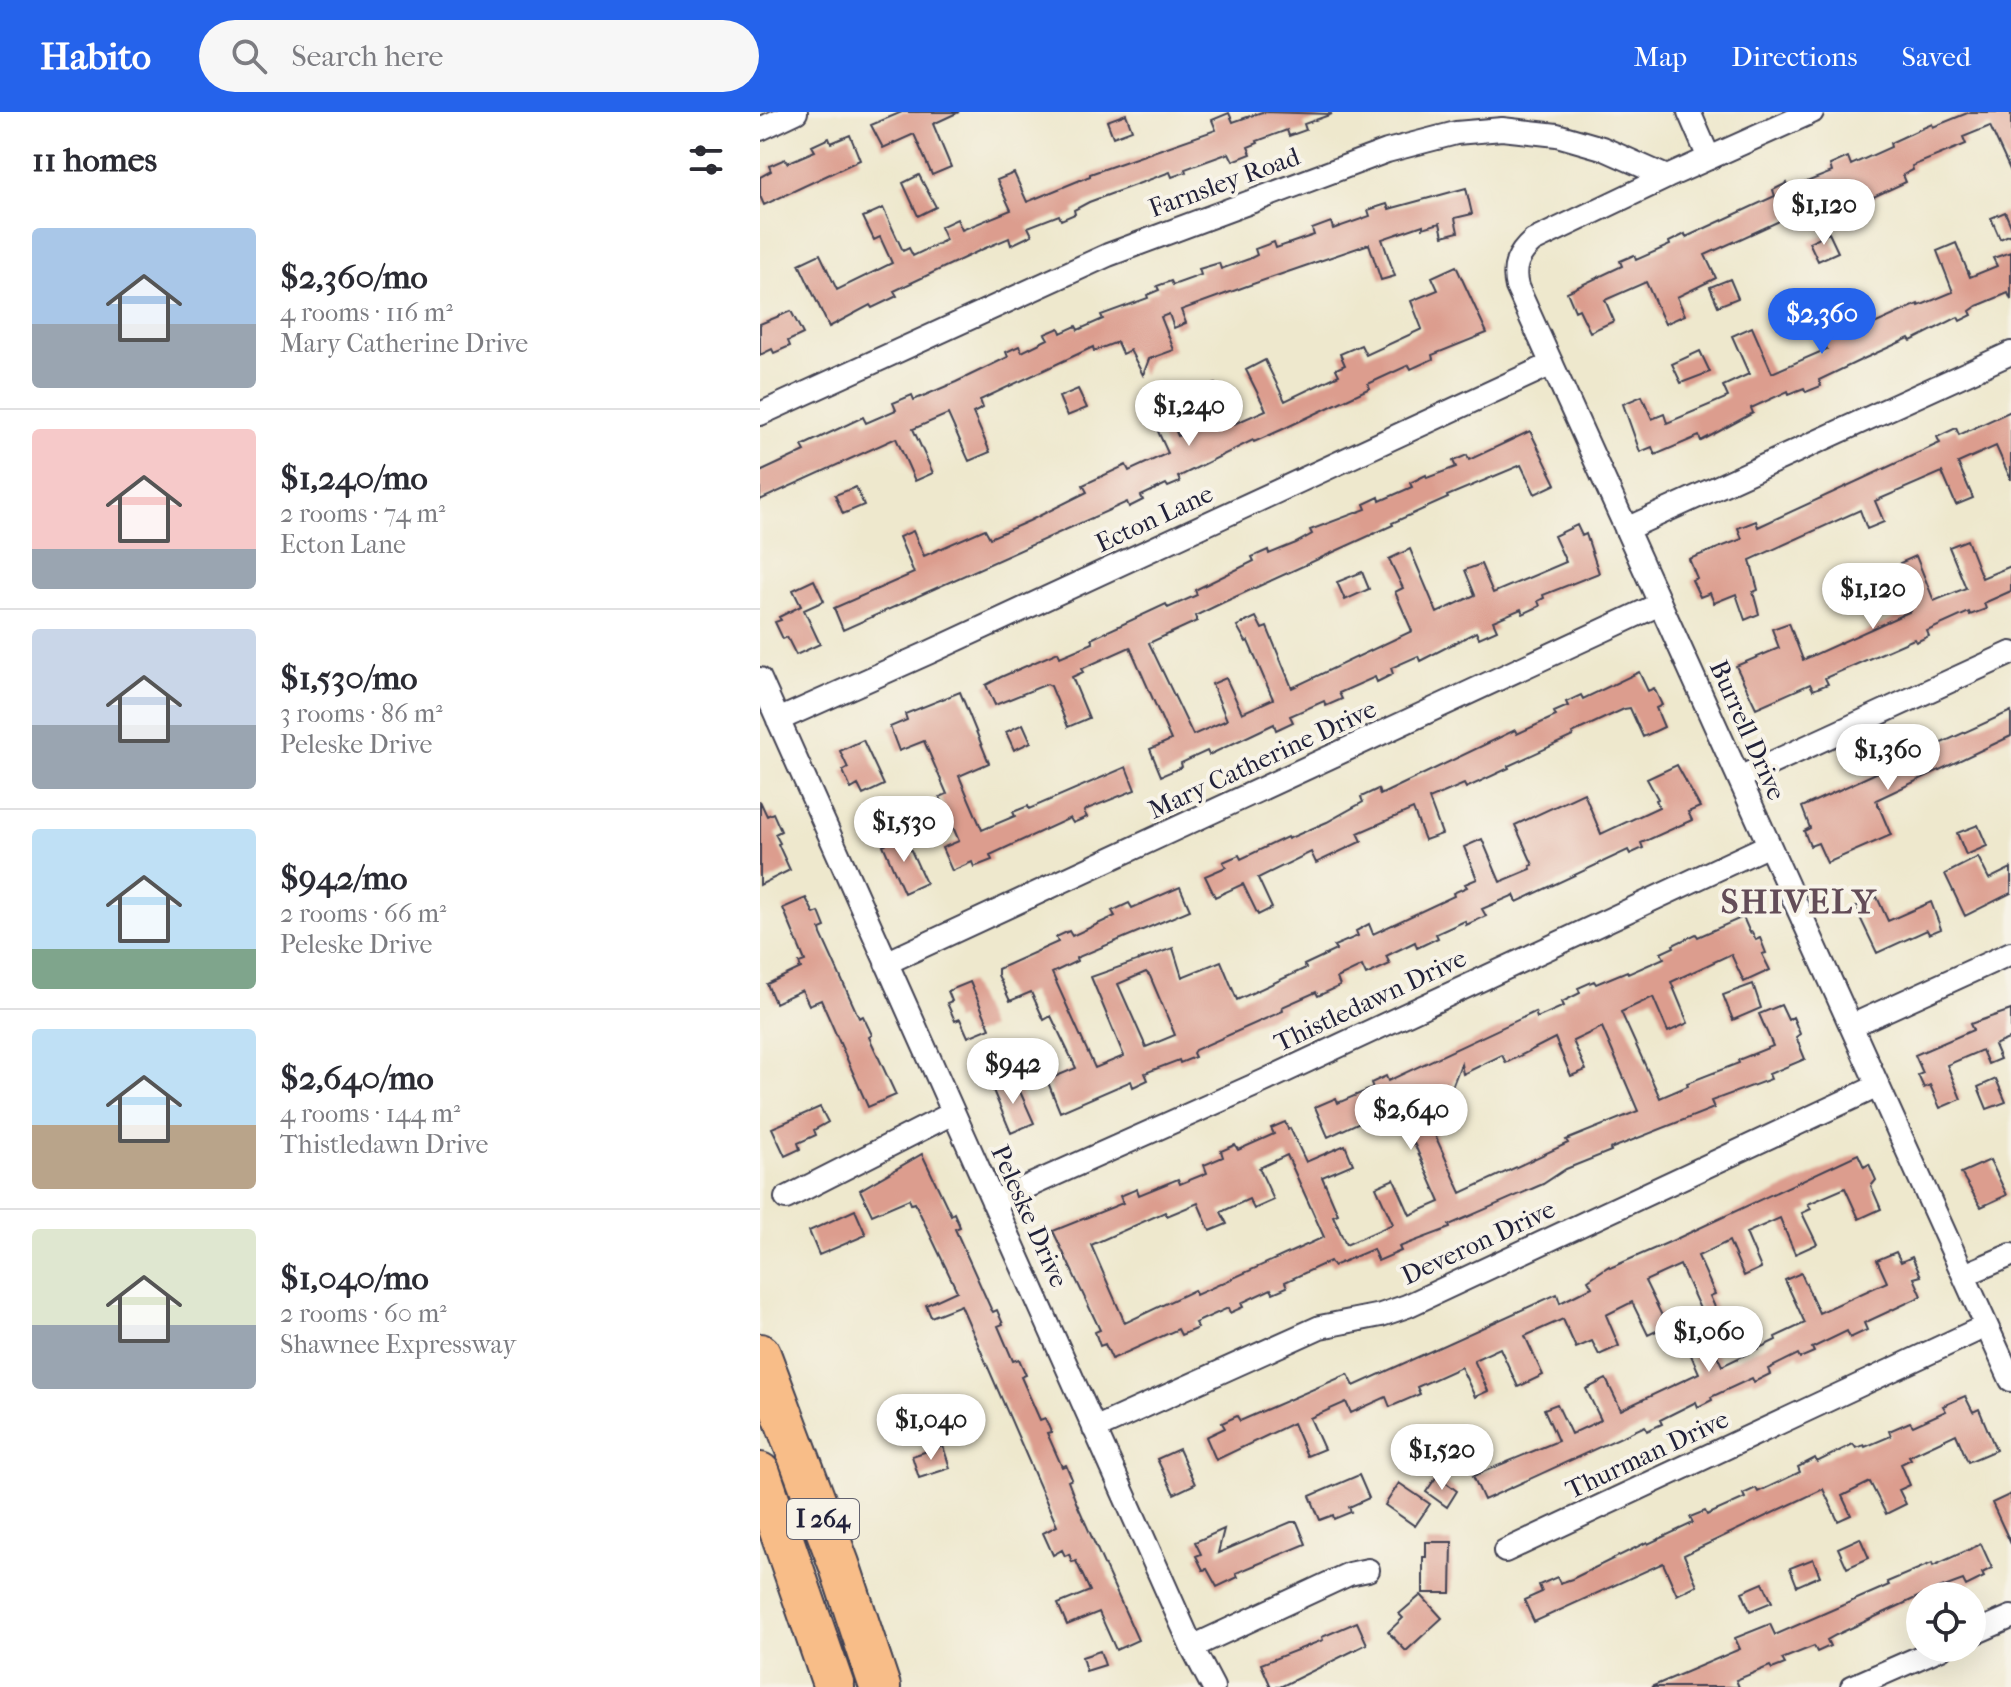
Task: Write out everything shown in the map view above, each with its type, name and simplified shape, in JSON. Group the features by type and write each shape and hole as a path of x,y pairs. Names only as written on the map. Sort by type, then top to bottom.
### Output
{"highway":[{"name":"I 264","path":"760,1354 839,1564 880,1687"},
{"name":"I 264","path":"760,1473 834,1687"}],"street":[{"path":"760,129 796,112"},
{"path":"1689,112 1709,158"},
{"path":"1667,177 1812,112"},
{"name":"Farnsley Road","path":"760,414 1108,255 1387,151 1456,133 1528,130 1594,145 1667,177"},
{"name":"Burrell Drive","path":"1667,177 1533,241 1516,262 1517,287 2011,1380"},
{"path":"1626,529 2011,353"},
{"name":"Ecton Lane","path":"778,720 1552,364"},
{"name":"Mary Catherine Drive","path":"886,963 1660,604"},
{"path":"1739,778 2011,653"},
{"name":"Peleske Drive","path":"760,679 1094,1429 1213,1687"},
{"name":"Thistledawn Drive","path":"993,1202 1278,1074 1769,845"},
{"path":"1851,1026 2011,953"},
{"name":"Deveron Drive","path":"1094,1429 1320,1327 1381,1315 1407,1306 1878,1086"},
{"path":"786,1198 953,1113"},
{"path":"1964,1275 2011,1255"},
{"name":"Thurman Drive","path":"1505,1551 1986,1326"},
{"path":"1192,1647 1349,1574 1368,1570"},
{"path":"1986,1628 2011,1617"},
{"path":"1852,1687 1909,1662"}],"building":[{"path":"902,112 959,112 933,124 951,167 932,175 914,134 883,148 871,125"},
{"path":"1262,112 1332,114 1304,124 1306,130 1289,136 1287,130 1257,141 1248,147 1251,154 1233,161 1229,153 1172,177 1170,172 1089,202 1074,210 1075,214 1061,220 1059,215 1028,227 1032,235 1011,245 1009,238 983,249 894,291 897,296 872,308 870,305 829,327 799,264 820,254 837,290 892,263 880,237 874,240 863,217 883,208 903,251 909,248 913,256 946,240 940,227 957,219 962,230 1011,210 997,180 1014,173 1027,202 1090,174 1216,130 1212,120 1229,113 1233,122"},
{"path":"1970,112 2011,112 2011,172 1990,126 1963,137 1966,144 1912,166 1913,170 1903,175 1906,182 1843,211 1836,198 1823,201 1705,255 1716,278 1677,297 1685,315 1665,324 1646,282 1605,300 1614,321 1590,332 1579,309 1575,311 1567,292 1622,266 1620,261 1634,255 1636,260 1670,245 1669,242 1685,234 1686,237 1775,196 1773,190 1787,183 1789,189 1832,172 1830,165 1848,157 1851,165 1891,147 1890,143 1914,132"},
{"path":"1126,114 1132,130 1113,137 1107,121"},
{"path":"850,135 860,160 764,205 760,196 760,177 771,171 769,166 785,159 787,163 815,151 812,146 829,138 831,143"},
{"path":"919,175 936,207 918,216 903,183"},
{"path":"1466,188 1472,214 1455,218 1458,232 1443,236 1440,223 1423,228 1423,225 1382,239 1395,276 1381,280 1369,244 1247,286 1181,310 1186,323 1174,328 1169,314 1161,317 1174,350 1149,359 1143,375 1130,350 1122,354 1117,342 1094,351 1093,347 980,400 983,408 973,413 990,452 969,461 948,414 913,429 933,473 915,481 896,438 760,500 760,472 805,451 802,446 863,417 866,423 896,410 893,403 912,395 914,400 956,382 1008,357 1006,352 1019,346 1022,352 1048,339 1045,334 1059,328 1061,333 1076,326 1078,330 1103,319 1101,315 1148,298 1147,295 1159,290 1157,286 1171,281 1173,285 1201,275 1199,269 1219,263 1221,269 1249,259 1257,255 1255,249 1274,242 1276,248 1314,235 1312,229 1331,222 1333,229 1370,216 1368,210 1387,204 1389,209"},
{"path":"2005,212 2011,234 2000,239 1991,218"},
{"path":"1829,233 1838,252 1818,261 1809,242"},
{"path":"1956,243 1970,277 1997,266 1993,258 2011,252 2011,300 2008,293 1977,306 1970,311 1972,315 1960,321 1958,317 1911,341 1909,338 1819,380 1821,386 1806,392 1804,388 1789,394 1788,391 1751,408 1753,413 1701,441 1699,436 1655,455 1652,447 1640,452 1623,404 1642,396 1652,419 1664,414 1667,423 1728,397 1723,386 1749,374 1732,336 1752,327 1772,373 1827,349 1823,340 1868,321 1870,326 1953,292 1937,251"},
{"path":"1456,266 1487,333 1432,355 1433,359 1411,369 1409,365 1368,384 1370,388 1178,477 1180,482 1168,487 1166,484 1141,496 1143,500 1129,507 1127,502 843,630 834,608 914,573 899,537 913,531 924,556 985,529 990,538 1029,521 1087,492 1083,485 1126,465 1129,471 1168,453 1150,414 1165,407 1178,436 1216,418 1202,390 1215,384 1234,424 1266,410 1246,370 1265,360 1285,401 1339,375 1336,369 1345,365 1340,354 1361,345 1366,355 1422,329 1411,301 1438,290 1432,277"},
{"path":"1730,279 1738,298 1718,306 1710,287"},
{"path":"791,311 803,334 788,341 790,346 760,355 760,324"},
{"path":"1700,351 1710,372 1681,383 1672,364"},
{"path":"1078,389 1087,408 1067,416 1059,397"},
{"path":"2011,411 2011,480 1996,446 1958,463 1973,498 1956,505 1942,472 1875,501 1884,522 1867,529 1860,510 1750,560 1758,590 1753,592 1759,614 1745,620 1736,594 1714,603 1710,593 1700,597 1692,580 1697,578 1689,559 1742,539 1738,528 1756,521 1758,527 1940,443 1937,437 1956,428 1959,435"},
{"path":"1530,431 1556,484 1535,494 1521,465 1447,496 1393,525 1224,602 1195,616 1197,621 1149,643 1193,735 1227,720 1212,684 1226,678 1242,713 1273,699 1248,641 1237,626 1256,617 1262,629 1267,627 1292,688 1412,631 1395,592 1403,588 1389,559 1410,549 1437,613 1475,595 1465,570 1481,564 1493,593 1566,562 1554,536 1577,525 1582,536 1586,534 1599,573 1543,595 1544,598 1538,601 1540,606 1523,614 1521,609 1493,621 1497,630 1479,638 1476,632 1420,661 1418,656 1391,668 1393,674 1377,682 1375,677 1339,693 1342,699 1326,706 1324,701 1290,716 1293,722 1276,730 1274,724 1209,755 1207,751 1161,776 1150,749 1171,740 1130,647 1081,669 1083,672 1072,677 1089,718 1068,727 1051,686 1047,684 995,705 986,685 1001,677 1058,652 1060,657 1166,604 1168,608 1197,595 1195,590 1254,561 1252,557 1296,543 1312,534 1310,530 1366,509 1364,504 1379,497 1380,501 1412,487 1410,483 1426,475 1427,478 1456,467 1453,461 1467,455 1469,460"},
{"path":"856,487 864,505 843,514 835,495"},
{"path":"1967,540 1982,578 2011,566 2011,591 1984,603 1986,609 1970,615 1969,612 1927,631 1929,636 1916,642 1914,639 1825,678 1828,684 1813,690 1810,684 1756,708 1736,666 1779,648 1772,629 1789,623 1803,660 1911,611 1895,571 1902,568 1900,563 1916,556 1934,601 1966,588 1949,547"},
{"path":"1362,572 1369,589 1345,600 1337,582"},
{"path":"814,580 824,601 804,610 820,644 796,655 775,622 801,606 793,590"},
{"path":"1639,672 1648,691 1654,688 1662,705 1656,708 1664,727 1643,737 1630,708 1624,709 1466,788 1464,784 1429,799 1442,834 1425,840 1413,809 1358,833 1362,841 1316,863 1311,852 1258,878 1272,908 1258,915 1243,884 1215,897 1205,876 1226,867 1223,862 1239,855 1241,859 1327,822 1363,802 1361,797 1378,789 1380,795 1515,730 1517,734 1556,716 1554,712 1568,706 1566,702 1581,695 1583,699"},
{"path":"960,692 989,763 959,776 982,830 1015,816 1013,812 1028,806 1029,809 1126,767 1135,790 1087,809 1084,812 1087,817 1073,823 1070,818 990,855 992,860 974,867 972,862 952,871 942,848 959,841 940,797 947,794 924,741 899,751 890,727 907,720 905,714"},
{"path":"2011,711 2011,736 1876,800 1891,835 1827,863 1818,843 1810,846 1804,831 1810,828 1802,807"},
{"path":"1023,724 1031,742 1014,750 1006,732"},
{"path":"863,740 884,785 863,795 858,785 851,789 843,771 848,768 840,751"},
{"path":"1677,765 1700,807 1688,812 1692,820 1641,843 1643,848 1630,854 1628,850 1517,902 1514,895 1482,909 1486,916 1466,925 1465,921 1436,934 1438,938 1417,948 1415,942 1386,956 1390,964 1366,975 1362,966 1337,978 1340,986 1318,996 1316,992 1282,1007 1283,1011 1195,1050 1195,1057 1145,1073 1148,1080 1133,1087 1131,1081 1060,1112 1047,1080 1076,1068 1051,1016 1044,1020 1031,992 1010,1001 998,975 998,969 1058,942 1056,937 1069,931 1072,936 1115,916 1112,911 1129,903 1132,908 1180,887 1190,910 1076,958 1077,961 1052,973 1095,1068 1124,1056 1091,977 1173,948 1182,977 1221,961 1237,1000 1306,968 1304,965 1336,950 1334,946 1358,936 1356,931 1369,924 1373,934 1454,896 1453,893 1467,887 1465,884 1477,879 1464,847 1482,839 1500,882 1531,869 1533,865 1515,825 1584,793 1601,834 1659,807 1647,779","holes":["1146,972 1175,1035 1146,1047 1118,984"]},
{"path":"760,801 767,816 773,813 781,831 775,834 790,870 760,885"},
{"path":"1978,825 1987,846 1966,855 1957,833"},
{"path":"904,835 926,883 904,893 883,845"},
{"path":"1978,857 1989,879 2011,868 2011,893 1965,916 1945,874"},
{"path":"1877,897 1888,921 1931,902 1941,929 1929,934 1927,930 1877,953 1855,907"},
{"path":"806,898 814,914 819,912 825,927 820,929 821,934 859,1018 863,1016 872,1035 869,1037 896,1095 868,1107 821,1000 809,1005 802,990 775,1003 767,984 801,968 799,963 805,961 783,908"},
{"path":"1743,917 1750,933 1756,940 1760,938 1766,953 1762,954 1770,970 1744,982 1731,954 1671,982 1688,1023 1668,1032 1653,997 1621,1012 1660,1098 1773,1046 1759,1014 1781,1005 1788,1020 1793,1017 1800,1034 1796,1037 1805,1059 1769,1074 1771,1079 1711,1101 1714,1108 1566,1169 1543,1184 1449,1225 1450,1228 1399,1247 1401,1251 1378,1261 1373,1249 1333,1266 1330,1261 1285,1282 1287,1287 1273,1293 1271,1289 1241,1303 1243,1307 1230,1313 1228,1308 1195,1323 1198,1328 1181,1335 1178,1329 1112,1359 1105,1344 1100,1346 1095,1332 1100,1330 1053,1231 1123,1203 1120,1196 1137,1189 1139,1195 1178,1179 1180,1184 1207,1173 1204,1165 1223,1157 1221,1151 1235,1145 1238,1150 1274,1134 1271,1128 1285,1122 1306,1162 1345,1145 1353,1164 1322,1177 1338,1214 1333,1216 1346,1245 1393,1224 1376,1187 1394,1179 1410,1215 1440,1202 1414,1143 1411,1145 1396,1105 1328,1137 1315,1107 1336,1098 1338,1103 1373,1088 1371,1083 1386,1076 1388,1081 1535,1012 1537,1018 1564,1006 1562,1002 1580,993 1578,988 1627,971 1628,974 1664,958 1661,953 1673,945 1696,934 1698,937","holes":["1602,1027 1638,1111 1566,1140 1568,1143 1461,1193 1416,1093 1445,1105 1461,1064 1463,1074 1502,1055 1506,1063 1555,1038 1571,1076 1586,1070 1573,1041","1287,1155 1324,1237 1196,1295 1194,1290 1125,1323 1091,1245 1165,1212 1167,1216 1198,1203 1210,1231 1227,1224 1221,1212 1249,1199 1254,1209 1274,1200 1259,1168"]},
{"path":"970,982 990,1028 968,1037 960,1019 955,1021 947,1003 952,1001 948,991"},
{"path":"1753,984 1761,1008 1733,1020 1723,995"},
{"path":"2011,1010 2011,1038 1994,1045 2000,1059 1988,1064 1982,1050 1947,1065 1961,1099 1940,1108 1930,1085 1924,1088 1918,1075 1923,1073 1915,1055 1973,1030 1970,1024"},
{"path":"1014,1078 1034,1123 1011,1133 992,1088"},
{"path":"1996,1079 2006,1102 1987,1109 1978,1087"},
{"path":"820,1107 828,1122 814,1130 816,1135 798,1143 800,1149 785,1156 772,1128"},
{"path":"922,1154 951,1215 954,1213 960,1227 955,1229 991,1309 993,1312 997,1310 1003,1324 998,1326 1013,1361 1019,1359 1026,1375 1021,1377 1040,1420 1045,1418 1051,1432 1047,1433 1062,1467 1066,1465 1076,1502 1138,1640 1116,1650 1099,1612 1067,1625 1058,1604 1090,1591 1076,1561 1072,1562 1069,1554 1065,1556 1062,1550 1053,1555 1043,1533 1057,1526 961,1305 931,1317 926,1305 957,1291 915,1203 911,1204 909,1199 872,1215 860,1190"},
{"path":"1858,1154 1864,1167 1869,1164 1876,1180 1871,1186 1881,1209 1859,1219 1845,1188 1808,1204 1811,1209 1802,1213 1817,1244 1795,1254 1780,1218 1746,1233 1761,1268 1744,1276 1729,1241 1698,1256 1715,1294 1710,1296 1719,1316 1706,1322 1680,1265 1645,1281 1667,1326 1648,1335 1632,1302 1606,1315 1619,1346 1599,1355 1592,1341 1576,1348 1563,1319 1525,1336 1543,1375 1518,1387 1500,1348 1474,1360 1488,1391 1475,1397 1461,1367 1417,1387 1420,1394 1390,1407 1386,1397 1351,1413 1346,1402 1310,1418 1324,1449 1307,1456 1293,1423 1216,1460 1206,1437 1225,1428 1222,1423 1237,1416 1240,1421 1348,1374 1354,1386 1557,1294 1560,1303 1592,1287 1588,1280 1609,1266 1674,1240"},
{"path":"1990,1160 2007,1195 1981,1207 1961,1173"},
{"path":"855,1210 866,1235 819,1255 809,1231"},
{"path":"1896,1252 1901,1262 1912,1257 1921,1276 1914,1278 1922,1296 1864,1323 1867,1330 1850,1338 1847,1331 1812,1348 1814,1352 1800,1358 1798,1354 1768,1369 1770,1374 1754,1382 1752,1378 1711,1397 1712,1400 1698,1407 1696,1402 1660,1420 1662,1424 1647,1431 1645,1426 1484,1500 1473,1476 1558,1441 1544,1409 1557,1404 1571,1434 1601,1420 1586,1389 1606,1379 1621,1410 1699,1373 1679,1328 1700,1318 1722,1366 1805,1323 1785,1280 1801,1273 1819,1313 1887,1282 1877,1260"},
{"path":"1965,1396 1973,1412 1979,1409 1996,1450 1968,1462 1956,1434 1909,1456 1911,1459 1901,1464 1910,1485 1899,1490 1906,1504 1886,1514 1870,1482 1842,1496 1851,1515 1838,1521 1823,1489 1684,1555 1697,1585 1677,1595 1663,1563 1534,1622 1524,1600 1542,1592 1539,1585 1557,1577 1560,1583 1572,1579 1693,1523 1690,1517 1705,1511 1707,1515 1745,1498 1743,1494 1756,1488 1758,1492 1800,1472 1798,1467 1815,1458 1817,1462 1853,1444 1856,1448 1865,1447 1891,1436 1889,1431 1910,1422 1913,1426 1946,1411 1943,1406"},
{"path":"943,1446 950,1468 919,1478 912,1456"},
{"path":"1179,1449 1195,1484 1174,1494 1157,1459"},
{"path":"1359,1475 1369,1498 1349,1507 1351,1512 1334,1519 1333,1515 1320,1520 1310,1496"},
{"path":"1437,1476 1457,1491 1447,1507 1426,1492"},
{"path":"1399,1483 1430,1504 1415,1526 1385,1505"},
{"path":"2011,1494 2011,1544 1992,1503"},
{"path":"1297,1522 1306,1544 1236,1573 1238,1577 1217,1587 1196,1556 1201,1554 1195,1542 1224,1529 1218,1553"},
{"path":"1860,1538 1869,1558 1847,1568 1838,1548"},
{"path":"1426,1542 1452,1542 1451,1593 1423,1593"},
{"path":"1981,1544 1992,1568 1974,1582 1906,1582 1906,1602 1827,1640 1830,1646 1817,1652 1814,1646 1782,1659 1785,1664 1772,1669 1770,1666 1736,1680 1739,1687 1651,1687 1740,1649 1735,1638 1770,1624 1775,1635 1889,1585 1887,1582 1932,1563 1933,1566"},
{"path":"1813,1559 1820,1576 1797,1586 1790,1568"},
{"path":"1763,1583 1772,1602 1750,1611 1742,1592"},
{"path":"1421,1595 1442,1618 1406,1651 1388,1632 1403,1618 1399,1614"},
{"path":"1357,1622 1367,1644 1280,1687 1271,1687 1261,1664 1323,1640 1322,1637"},
{"path":"1100,1651 1105,1665 1086,1671 1082,1657"}],"district":[{"name":"SHIVELY","path":"1799,901"}]}
